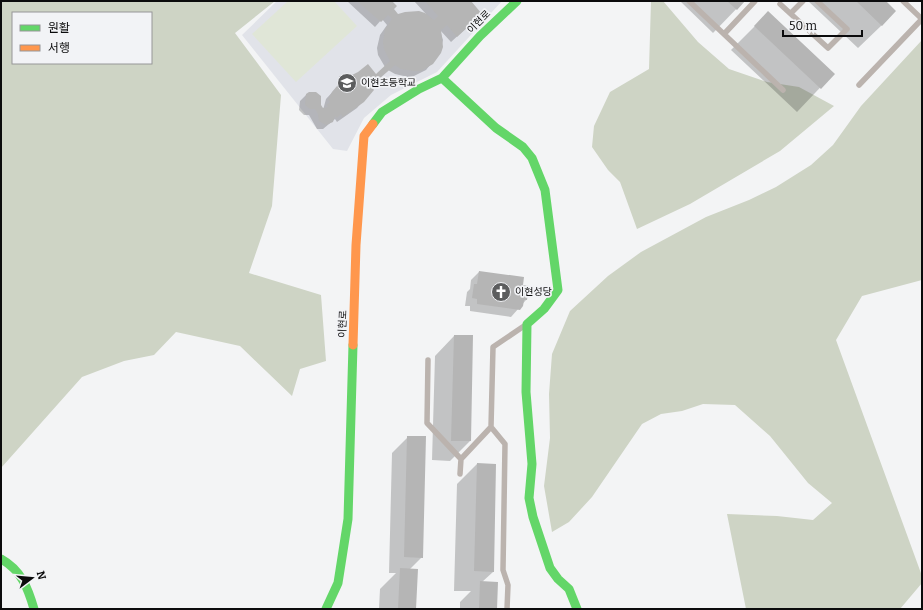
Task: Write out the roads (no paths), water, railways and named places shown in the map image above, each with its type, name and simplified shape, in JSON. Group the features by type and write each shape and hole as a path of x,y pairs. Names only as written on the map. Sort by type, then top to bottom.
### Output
{"street":[{"name":"이현로","path":"326,609 338,582 342,566 348,519 356,245 364,136 382,112 419,88 442,78 480,36 517,1"},
{"path":"442,78 496,128 523,147 532,158 540,173 545,190 558,290 544,309 527,324 526,392 532,464 529,498 533,517 550,568 569,589 577,609"},
{"path":"1,559 14,567 24,578 34,609"}],"lane":[{"path":"689,1 725,33 783,90"},
{"path":"725,33 755,1"},
{"path":"791,14 803,1"},
{"path":"780,4 828,48 847,29 817,1"},
{"path":"859,85 922,19 903,1"},
{"path":"507,609 508,585 503,570 505,444 491,427 493,347 527,324"},
{"path":"428,360 427,423 461,459"},
{"path":"460,474 461,459 491,427"}],"place":[{"name":"이현초등학교","path":"347,83"},
{"name":"이현성당","path":"501,292"}]}
